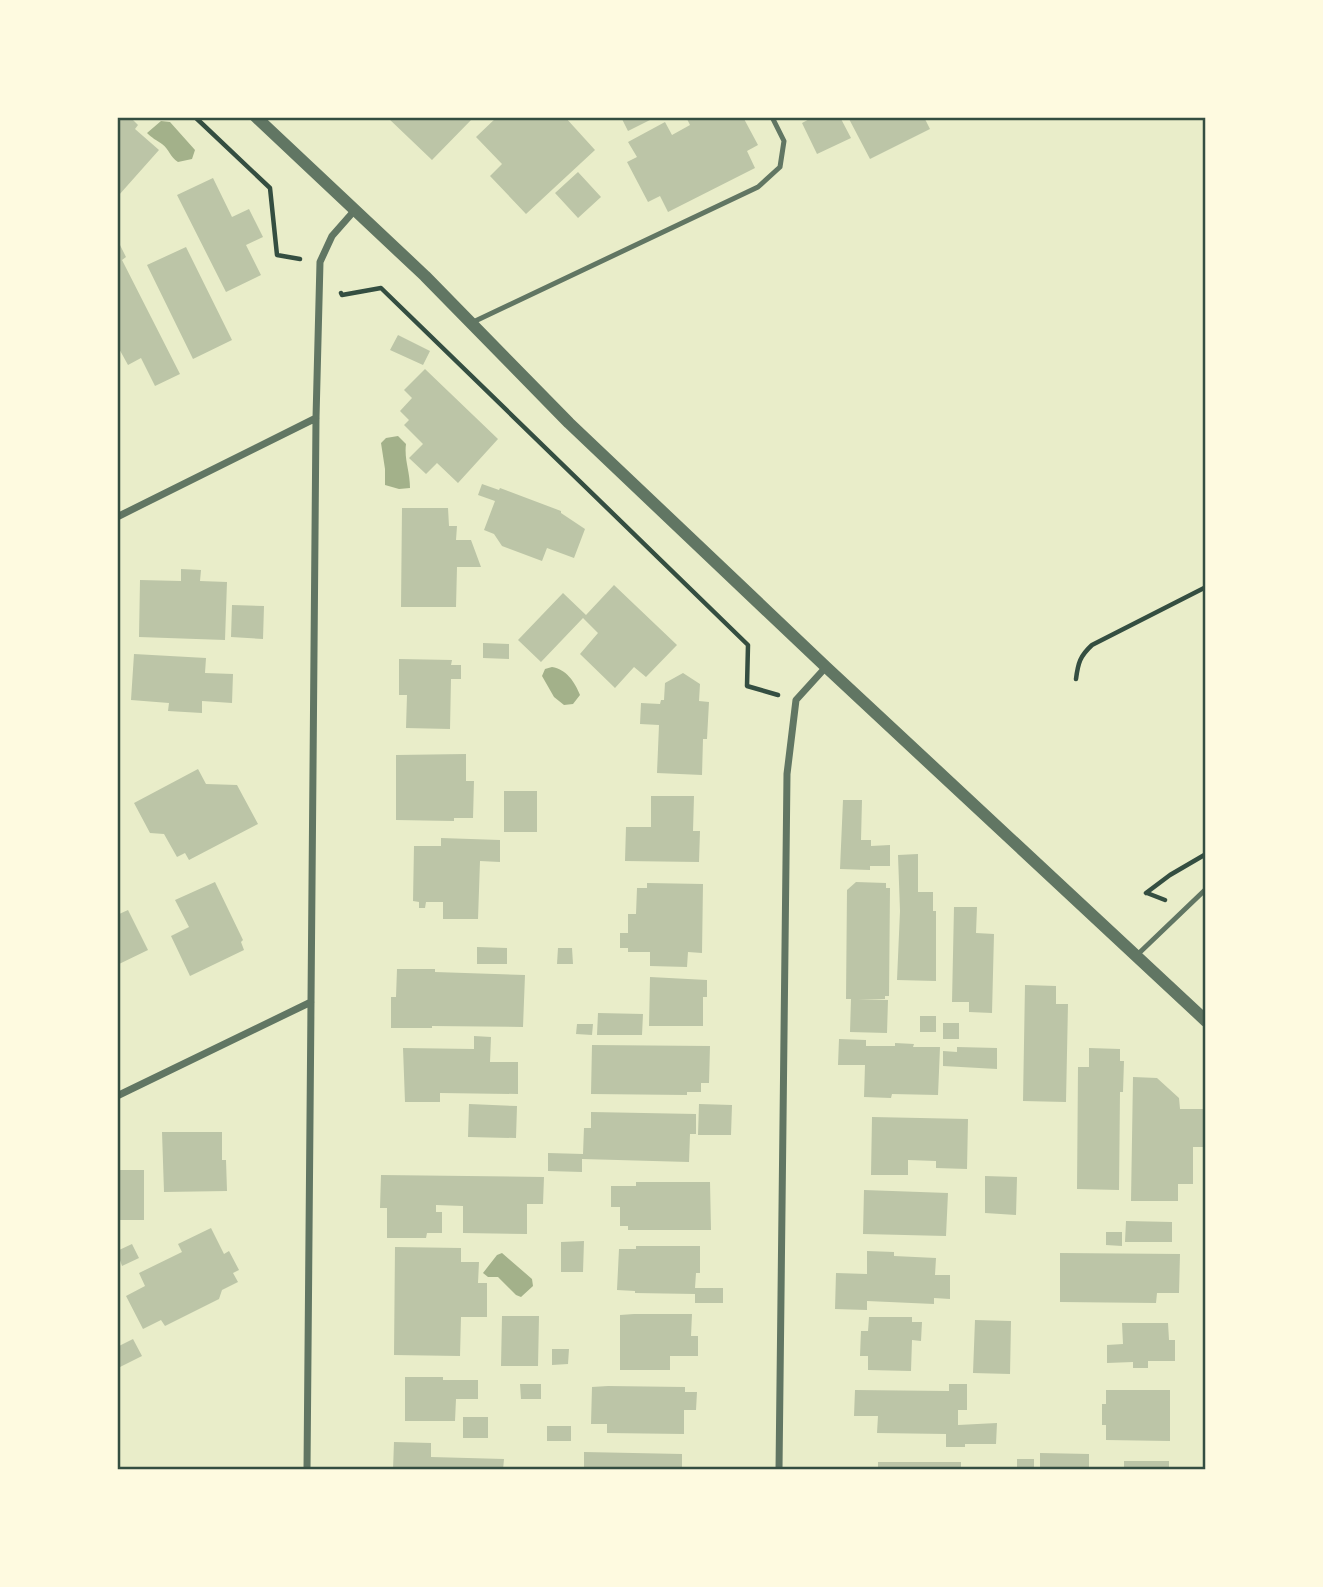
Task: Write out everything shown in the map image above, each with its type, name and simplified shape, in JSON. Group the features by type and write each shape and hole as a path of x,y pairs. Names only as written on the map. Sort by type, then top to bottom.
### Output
{"street":[{"path":"256,117 425,276 569,423 1206,1021"},
{"path":"307,1470 316,418 320,262 332,236 354,211"},
{"path":"117,517 316,418"},
{"path":"779,1470 787,774 796,700 826,667"},
{"path":"117,1096 311,1002"}],"lane":[{"path":"471,323 758,187 780,167 783,141 772,117"},
{"path":"1136,956 1206,889"}],"path":[{"path":"195,117 271,188 278,255 320,262 342,295 381,288 748,645 747,687 796,700"},
{"path":"1076,679 1078,662 1091,645 1206,587"},
{"path":"1172,903 1146,893 1206,854"}],"shaded area":[{"path":"161,121 170,122 195,150 192,159 178,162 164,146 147,133"},
{"path":"398,436 406,444 410,488 399,489 385,485 381,443 386,438"},
{"path":"552,667 566,673 575,685 580,695 573,704 564,705 554,697 542,676 545,669"},
{"path":"502,1253 532,1279 533,1286 521,1297 498,1277 488,1277 483,1273 497,1255"}],"building":[{"path":"117,117 130,117 138,125 135,129 159,150 119,195"},
{"path":"387,117 474,117 432,160"},
{"path":"497,117 565,117 595,150 526,214 490,176 502,164 476,137"},
{"path":"621,117 656,117 628,131"},
{"path":"686,117 743,117 758,145 747,151 755,168 668,212 660,196 648,202 627,162 637,157 628,142 665,122 672,135 690,125"},
{"path":"813,117 840,117 851,138 817,154 802,123"},
{"path":"848,117 924,117 930,129 870,159"},
{"path":"578,172 601,197 578,218 555,193"},
{"path":"213,178 232,217 249,209 263,237 246,245 261,275 226,292 177,195"},
{"path":"120,245 126,257 122,260 180,374 155,386 141,358 128,365 117,345 117,246"},
{"path":"186,247 232,340 193,359 147,265"},
{"path":"398,335 430,351 423,365 390,350"},
{"path":"425,369 498,439 458,483 437,463 426,474 409,458 423,444 404,425 409,420 400,411 412,398 404,390"},
{"path":"482,484 561,511 585,529 574,558 547,548 542,561 502,546 494,534 484,530 495,501 478,495"},
{"path":"402,508 448,508 449,526 457,526 456,540 471,540 481,567 457,567 456,607 401,607"},
{"path":"181,569 201,570 200,581 227,582 225,640 139,637 140,580 181,581"},
{"path":"614,585 677,645 646,677 634,667 615,688 580,654 598,633 583,618 541,662 518,640 563,593 586,615"},
{"path":"232,605 264,606 263,639 231,637"},
{"path":"483,643 509,644 509,659 483,658"},
{"path":"134,654 206,658 205,673 233,674 232,703 202,701 202,713 168,711 169,703 131,700"},
{"path":"399,659 452,660 451,665 461,665 461,679 451,679 450,729 406,728 407,695 399,695"},
{"path":"683,673 700,684 699,701 709,702 707,739 703,739 702,775 657,773 659,725 640,724 641,703 660,704 661,700 664,700 665,683"},
{"path":"466,754 466,781 474,781 473,818 454,818 454,821 396,820 396,755"},
{"path":"198,769 206,784 237,785 258,824 189,860 185,853 177,857 164,834 150,833 134,803"},
{"path":"504,791 537,791 537,832 504,832"},
{"path":"651,796 694,796 693,831 700,831 699,862 625,861 626,827 651,827"},
{"path":"843,800 862,800 861,840 871,840 871,846 890,845 890,866 870,866 870,870 840,869"},
{"path":"441,838 500,840 500,862 480,861 478,919 443,919 443,902 426,902 425,908 419,908 419,902 413,901 414,846 441,846"},
{"path":"918,854 918,892 933,892 933,911 936,911 936,981 897,980 900,911 898,855"},
{"path":"215,882 243,940 241,942 244,950 190,976 171,936 189,927 175,900"},
{"path":"856,882 886,883 886,888 890,888 889,996 885,996 885,999 858,999 888,1000 887,1033 850,1032 851,999 846,999 847,890"},
{"path":"647,883 703,884 702,953 688,952 687,967 650,966 650,952 628,952 628,948 620,948 620,933 628,933 628,914 636,914 637,888 647,888"},
{"path":"954,907 977,907 976,933 994,934 992,1013 969,1012 969,1002 952,1002"},
{"path":"128,910 148,950 117,965 117,915"},
{"path":"477,947 507,948 507,964 477,964"},
{"path":"558,948 572,948 573,964 557,964"},
{"path":"397,969 525,975 523,1027 391,1028 391,997 396,997"},
{"path":"650,977 707,980 707,997 703,997 703,1026 649,1026"},
{"path":"1025,985 1056,986 1056,1004 1068,1004 1066,1102 1023,1101"},
{"path":"598,1013 643,1014 642,1035 597,1035"},
{"path":"920,1016 936,1016 936,1032 920,1032"},
{"path":"943,1023 959,1023 959,1039 943,1039"},
{"path":"577,1024 593,1024 592,1035 576,1034"},
{"path":"474,1036 491,1037 490,1062 518,1062 518,1094 440,1093 440,1102 405,1102 403,1048 474,1049"},
{"path":"839,1039 866,1040 866,1046 895,1046 895,1043 914,1044 913,1047 940,1047 938,1095 892,1094 891,1098 864,1097 865,1065 838,1065"},
{"path":"592,1045 710,1046 709,1083 701,1083 701,1092 687,1092 687,1095 591,1094"},
{"path":"957,1047 997,1048 997,1069 943,1066 943,1051 957,1052"},
{"path":"1089,1048 1120,1049 1120,1061 1124,1061 1123,1092 1120,1092 1119,1190 1077,1189 1078,1067 1089,1067"},
{"path":"1133,1077 1157,1078 1179,1098 1180,1109 1204,1109 1203,1147 1193,1147 1193,1184 1178,1184 1178,1201 1131,1201"},
{"path":"469,1104 517,1106 516,1138 468,1137"},
{"path":"699,1104 732,1105 731,1135 698,1135"},
{"path":"591,1112 696,1114 696,1134 690,1134 689,1162 582,1159 582,1172 548,1171 548,1153 583,1154 584,1128 591,1128"},
{"path":"872,1117 968,1119 967,1169 936,1168 936,1161 908,1160 908,1175 871,1175"},
{"path":"162,1132 222,1132 222,1160 226,1160 227,1191 164,1192"},
{"path":"117,1170 144,1170 144,1220 117,1220"},
{"path":"381,1175 544,1177 543,1204 527,1204 527,1234 463,1233 463,1206 436,1205 436,1212 442,1212 442,1233 427,1233 426,1238 387,1238 387,1208 380,1208"},
{"path":"985,1176 1017,1177 1016,1215 985,1213"},
{"path":"636,1182 710,1182 711,1230 628,1230 628,1226 620,1226 620,1207 611,1207 611,1186 636,1186"},
{"path":"864,1190 948,1193 946,1236 863,1234"},
{"path":"1126,1221 1172,1222 1172,1242 1125,1242"},
{"path":"211,1228 224,1254 229,1251 239,1270 233,1273 238,1282 222,1290 219,1299 165,1326 161,1320 143,1329 126,1296 145,1286 139,1273 182,1252 178,1244"},
{"path":"1106,1232 1122,1232 1122,1246 1106,1245"},
{"path":"584,1241 583,1272 561,1272 561,1242"},
{"path":"132,1244 139,1258 122,1266 117,1251"},
{"path":"636,1246 700,1246 700,1273 696,1273 695,1288 723,1288 723,1303 695,1303 695,1294 617,1290 619,1249 636,1249"},
{"path":"395,1247 461,1248 461,1262 479,1262 478,1283 487,1283 487,1317 461,1317 460,1356 394,1355"},
{"path":"867,1251 894,1252 894,1256 936,1258 935,1275 950,1275 950,1299 934,1298 934,1304 867,1301 867,1310 835,1309 836,1273 867,1274"},
{"path":"1060,1253 1180,1254 1179,1293 1157,1293 1156,1303 1060,1302"},
{"path":"692,1314 691,1336 698,1336 698,1356 670,1356 670,1370 620,1370 620,1315"},
{"path":"502,1316 539,1316 538,1366 501,1366"},
{"path":"869,1317 912,1317 912,1322 922,1322 921,1341 912,1340 911,1371 868,1370 868,1356 860,1356 861,1331 868,1331"},
{"path":"975,1320 1011,1321 1010,1374 973,1373"},
{"path":"1122,1323 1168,1323 1169,1340 1175,1340 1175,1361 1148,1361 1148,1368 1133,1368 1133,1362 1107,1363 1107,1345 1123,1344"},
{"path":"133,1339 142,1356 118,1368 117,1347"},
{"path":"552,1349 569,1349 568,1364 552,1365"},
{"path":"405,1377 478,1380 478,1399 456,1399 455,1421 405,1421"},
{"path":"520,1384 541,1384 541,1399 521,1399"},
{"path":"949,1384 967,1384 967,1410 958,1410 958,1425 997,1423 996,1444 946,1447 946,1434 877,1433 878,1416 854,1416 855,1390 949,1391"},
{"path":"592,1387 685,1387 685,1392 697,1392 696,1410 684,1410 684,1434 607,1433 607,1424 591,1424"},
{"path":"1106,1390 1170,1390 1170,1441 1106,1440 1106,1425 1102,1425 1102,1404 1106,1404"},
{"path":"463,1417 488,1417 488,1438 463,1438"},
{"path":"547,1426 571,1426 571,1441 547,1441"},
{"path":"394,1442 431,1443 431,1457 504,1459 503,1470 393,1470"},
{"path":"584,1452 682,1454 682,1470 584,1470"},
{"path":"1040,1453 1089,1454 1089,1470 1040,1470"},
{"path":"1017,1459 1034,1459 1034,1470 1017,1470"},
{"path":"1124,1461 1169,1461 1169,1470 1124,1470"},
{"path":"878,1462 961,1462 961,1470 878,1470"}]}
